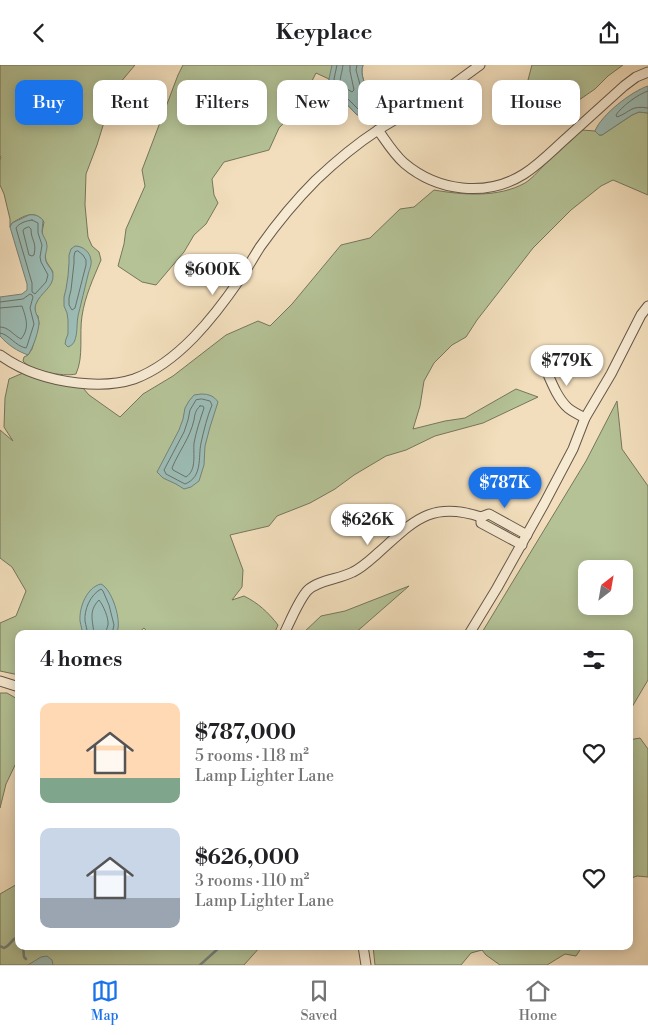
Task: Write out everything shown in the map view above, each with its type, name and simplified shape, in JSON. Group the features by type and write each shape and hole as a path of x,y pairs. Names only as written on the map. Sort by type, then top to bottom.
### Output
{"street":[{"path":"0,355 15,365 30,371 62,380 87,384 104,384 133,379 147,373 172,357 200,330 241,279 278,223 315,181 360,142 441,93 480,65"},
{"path":"378,130 403,162 427,178 458,188 488,188 514,179 533,167 624,86 636,77 648,72"},
{"path":"471,630 522,545 573,449 585,418 611,374 641,315 648,306"},
{"path":"543,363 563,403 572,411 585,418"},
{"path":"286,630 304,594 309,589 352,573 363,566 416,521 433,513 445,511 466,512 481,517 488,514 527,535"},
{"path":"481,517 481,523 522,545"},
{"path":"498,532 504,522"},
{"path":"0,681 15,686"},
{"path":"364,950 366,965"}],"green space":[{"path":"0,65 135,65 122,80 93,80 93,125 103,125 86,174 85,205 88,237 92,246 99,252 101,260 83,309 81,353 76,374 63,375 48,372 33,368 23,361 24,357 32,349 39,324 38,316 35,313 35,305 53,272 46,261 42,232 44,222 36,216 29,215 12,223 10,227 10,219 0,185"},
{"path":"183,65 363,65 364,80 358,80 358,115 348,105 348,80 329,80 316,73 312,80 277,80 277,125 282,125 269,150 224,162 212,179 214,195 218,203 206,224 194,235 184,252 156,285 142,282 118,266 126,229 145,186 142,170 159,125 167,125 167,104"},
{"path":"532,65 623,65 580,99 580,80 528,80"},
{"path":"639,112 648,113 648,195 613,180 601,186 571,210 533,248 466,337 452,345 434,363 424,381 420,406 413,429 465,418 516,389 538,397 483,423 435,436 406,450 386,456 310,503 277,516 269,526 230,535 243,570 242,587 232,600 244,596 258,605 278,625 276,630 146,630 144,628 142,630 15,630 15,674 0,671 0,623 16,616 26,591 12,567 0,558 0,430 13,441 4,427 5,398 9,379 23,373 83,388 89,395 120,417 143,394 173,376 226,335 258,321 270,326 292,304 341,245 370,238 400,209 414,207 434,190 480,194 515,188 531,178 582,130 595,131 602,135"},
{"path":"617,401 622,449 648,486 648,680 633,705 633,630 483,630 586,461"},
{"path":"409,586 359,630 306,630 321,616 345,611"},
{"path":"0,693 7,693 15,698 15,765 6,784 0,808"},
{"path":"640,738 648,749 648,877 633,878 633,739"},
{"path":"15,885 15,950 257,950 244,965 0,965 0,894"},
{"path":"373,950 482,950 471,953 461,965 375,965"},
{"path":"482,950 580,950 576,956 565,954 547,965 500,965"}],"water":[{"path":"332,65 363,65 364,80 358,80 358,115 348,105 348,80 329,79"},
{"path":"648,86 648,113 639,112 632,115 602,135 595,131 598,125 618,104"},
{"path":"29,215 40,217 43,220 42,232 47,246 45,259 52,271 53,279 36,304 35,309 39,326 28,355 20,352 0,336 0,297 22,294 27,290 27,284 10,227 12,223"},
{"path":"75,246 81,247 88,252 91,264 78,316 75,339 72,345 68,347 65,344 68,334 68,320 64,306 64,297 69,255 71,249"},
{"path":"194,395 211,396 218,402 205,446 204,465 199,481 191,487 184,489 163,478 157,472 179,430 185,408"},
{"path":"101,584 105,587 112,598 117,613 117,630 82,630 80,621 81,610 88,593"},
{"path":"47,956 52,960 53,965 28,965 41,957"}],"waterway":[{"path":"0,946 4,948 15,938"},
{"path":"23,950 26,959"},
{"path":"200,965 217,950"}]}
